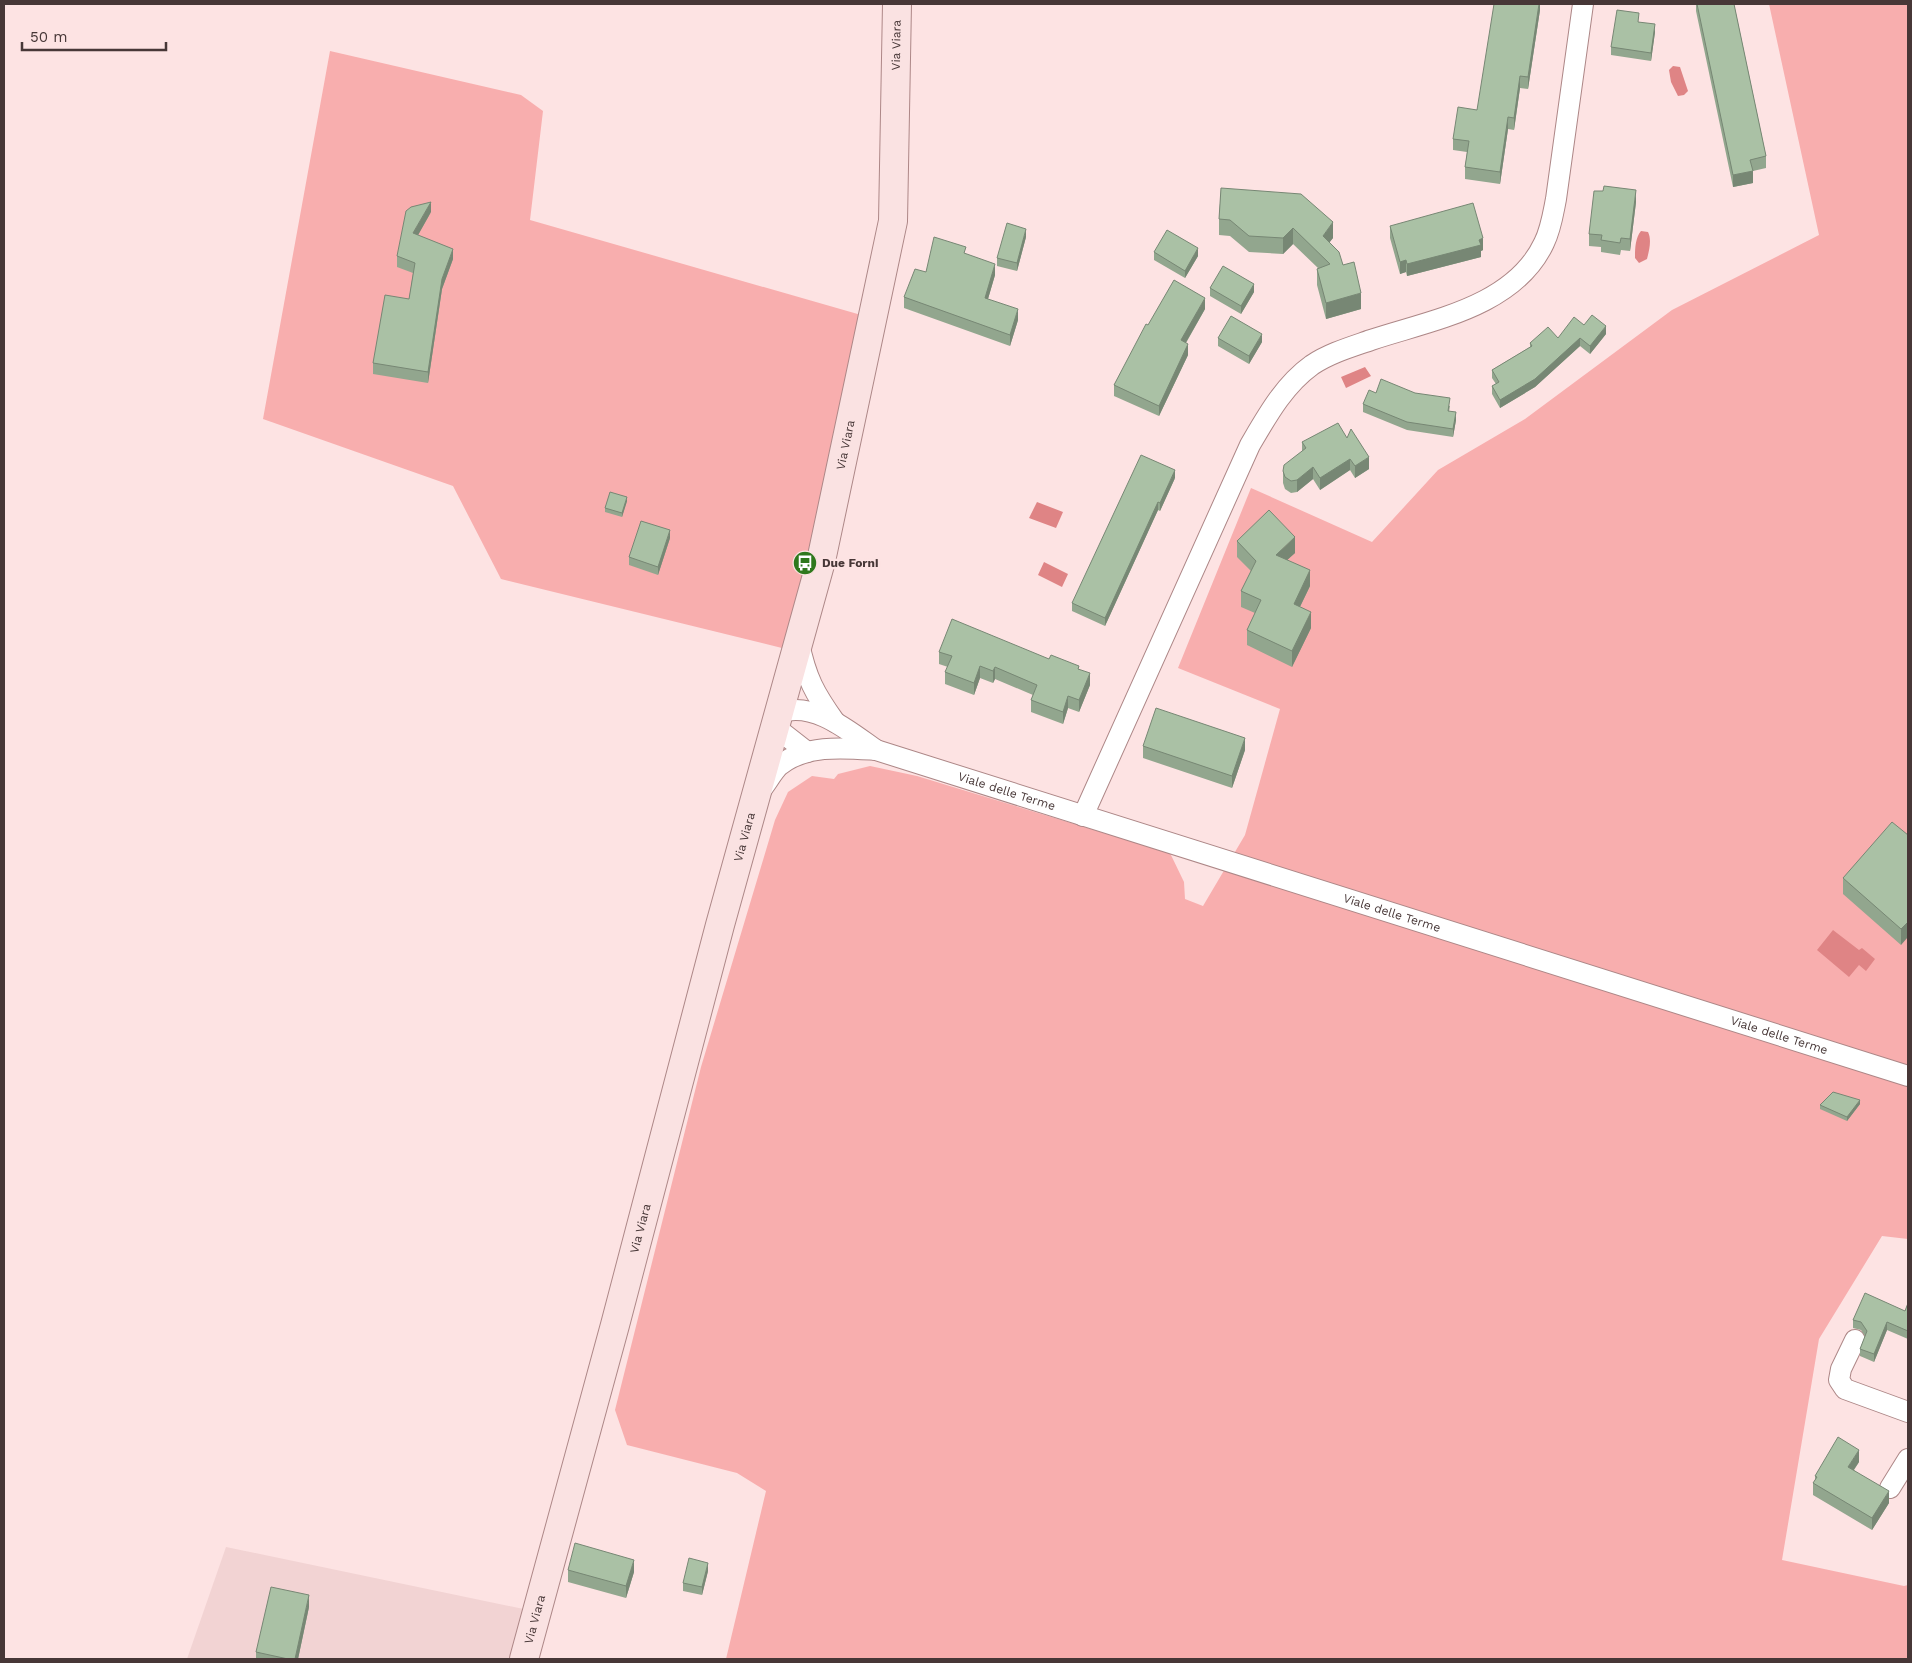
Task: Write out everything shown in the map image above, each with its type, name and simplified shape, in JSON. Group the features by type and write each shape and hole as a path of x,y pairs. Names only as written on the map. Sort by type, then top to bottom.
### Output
{"main road":[{"name":"Via Viara","path":"524,1659 755,799 821,562 893,221 897,4"}],"street":[{"path":"1084,816 1250,446 1271,408 1295,379 1327,356 1469,308 1520,277 1534,260 1547,235 1556,199 1583,4"},
{"name":"Viale delle Terme","path":"799,641 803,663 814,693 835,722"},
{"name":"Viale delle Terme","path":"777,720 789,709 802,710 835,722 876,750"},
{"path":"777,720 807,752"},
{"name":"Viale delle Terme","path":"755,799 780,765 807,752 838,748 876,750 1908,1076"},
{"path":"1855,1340 1841,1368 1839,1380 1845,1389 1908,1412"},
{"path":"1890,1488 1908,1460"}],"shaded area":[{"path":"1769,4 1908,4 1908,1239 1882,1236 1819,1339 1782,1560 1904,1586 1908,1585 1908,1659 726,1659 766,1491 737,1473 627,1445 615,1410 701,1067 775,820 788,792 812,776 834,779 838,774 870,766 917,776 1170,853 1184,882 1185,899 1203,906 1245,835 1280,709 1178,668 1251,488 1372,542 1438,470 1525,419 1672,310 1819,235"},
{"path":"330,51 521,95 543,111 530,220 882,321 790,650 501,579 453,486 263,419"},
{"path":"1673,66 1680,67 1688,91 1684,95 1678,96 1671,82 1669,70"},
{"path":"1641,231 1648,232 1650,246 1647,259 1639,263 1635,258 1635,248"},
{"path":"1365,367 1371,376 1346,388 1341,377"},
{"path":"1037,502 1063,512 1056,528 1029,518"},
{"path":"1044,562 1068,574 1062,587 1038,575"},
{"path":"1833,930 1859,950 1862,948 1875,959 1866,971 1859,965 1849,977 1817,950"},
{"path":"226,1547 538,1612 526,1659 187,1659"}],"building":[{"path":"1494,4 1539,4 1528,77 1520,76 1514,118 1508,117 1500,172 1465,167 1469,141 1453,139 1458,107 1477,110"},
{"path":"1697,4 1734,4 1766,156 1750,160 1753,171 1733,175"},
{"path":"1617,10 1639,13 1638,22 1655,24 1651,53 1611,47"},
{"path":"1604,186 1636,190 1630,239 1621,238 1620,243 1601,240 1602,235 1589,234 1594,191 1603,191"},
{"path":"1221,188 1301,194 1333,222 1323,236 1339,252 1343,265 1354,262 1361,293 1326,303 1317,269 1330,264 1293,228 1283,238 1249,236 1230,220 1219,219"},
{"path":"431,202 413,233 453,249 442,279 428,372 373,363 385,295 409,299 415,263 397,256 406,211 411,207"},
{"path":"1473,203 1483,238 1479,240 1481,245 1407,264 1406,260 1400,262 1390,226"},
{"path":"1007,223 1026,229 1017,263 997,258"},
{"path":"1167,230 1198,248 1185,271 1154,252"},
{"path":"934,237 966,247 964,253 995,264 985,298 1018,309 1010,335 904,297 915,269 926,272"},
{"path":"1223,266 1254,284 1241,306 1210,288"},
{"path":"1174,280 1205,298 1181,340 1188,344 1159,406 1114,385 1146,324 1148,325"},
{"path":"1592,315 1606,326 1590,346 1580,338 1535,379 1500,400 1492,386 1499,382 1492,370 1532,346 1530,343 1548,327 1558,338 1574,317 1584,325"},
{"path":"1231,316 1262,334 1249,356 1218,338"},
{"path":"1381,379 1415,393 1450,398 1448,411 1456,412 1453,429 1407,422 1363,404 1369,390 1376,393"},
{"path":"1338,423 1347,438 1351,429 1369,457 1355,466 1350,459 1320,478 1313,467 1297,480 1291,481 1285,477 1284,465 1306,448 1302,442"},
{"path":"1141,455 1175,470 1160,503 1158,502 1105,618 1072,603"},
{"path":"610,492 627,497 622,513 605,508"},
{"path":"1269,510 1295,537 1276,555 1310,570 1294,604 1311,612 1292,651 1247,630 1261,600 1241,591 1256,561 1237,541"},
{"path":"641,521 670,530 658,567 629,557"},
{"path":"952,619 1049,659 1051,655 1079,666 1078,669 1090,673 1079,700 1068,696 1063,712 1031,700 1037,685 995,667 993,671 980,666 974,683 945,672 952,656 939,652"},
{"path":"1156,708 1245,738 1232,776 1143,746"},
{"path":"1892,822 1908,835 1908,922 1901,929 1843,878"},
{"path":"1833,1092 1860,1100 1847,1117 1820,1105"},
{"path":"1865,1293 1905,1311 1908,1303 1908,1331 1887,1322 1874,1354 1860,1349 1867,1331 1861,1322 1853,1320"},
{"path":"1838,1437 1859,1450 1848,1467 1889,1491 1872,1518 1813,1483 1817,1477 1815,1476"},
{"path":"575,1543 634,1560 626,1586 568,1570"},
{"path":"689,1558 708,1563 702,1587 683,1583"},
{"path":"271,1587 309,1595 295,1659 256,1652"}],"place":[{"name":"Due Forni","path":"805,563"}]}
